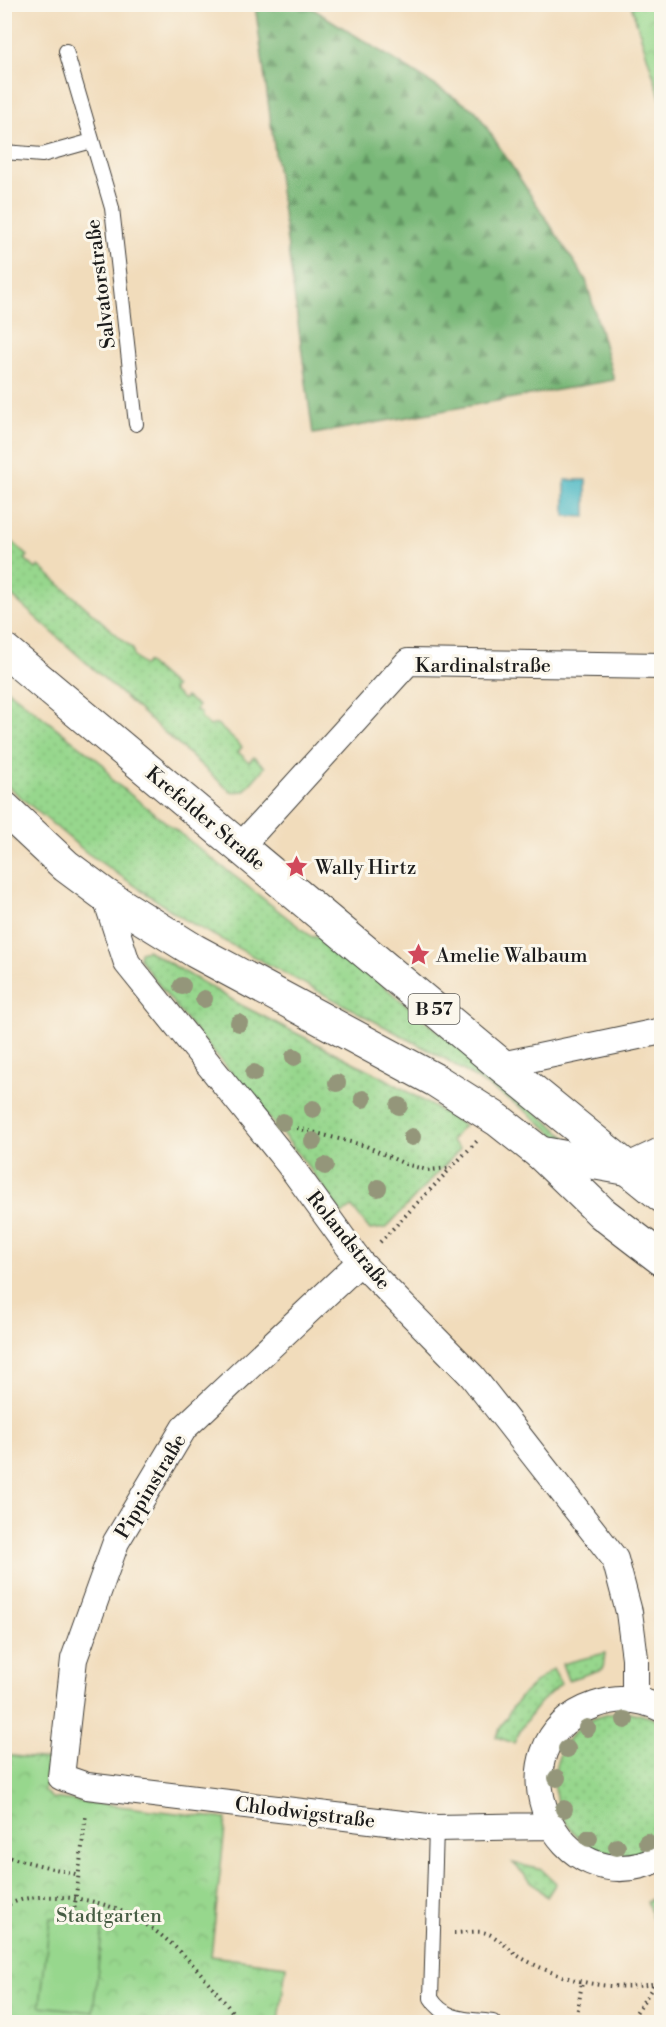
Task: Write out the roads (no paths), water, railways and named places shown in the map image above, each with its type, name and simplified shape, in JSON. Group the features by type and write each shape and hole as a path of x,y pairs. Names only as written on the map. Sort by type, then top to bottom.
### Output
{"main road":[{"name":"Krefelder Straße","path":"4,650 501,1065 662,1196"},
{"path":"4,808 66,866 105,895 195,951 435,1080 498,1120 540,1153 602,1213 662,1259"},
{"path":"540,1153 630,1169 662,1154"}],"street":[{"name":"Kardinalstraße","path":"240,847 408,662 662,666"},
{"name":"Rolandstraße","path":"105,895 127,963 262,1130 360,1262 472,1376 615,1559 629,1612 635,1658 635,1700"},
{"path":"501,1065 662,1031"},
{"name":"Pippinstraße","path":"61,1777 74,1659 122,1532 184,1428 360,1262"},
{"path":"662,1709 635,1700 609,1700 583,1709 561,1725 546,1748 538,1774 540,1801 550,1826 564,1844 583,1858 604,1866 627,1868 650,1863 662,1857"},
{"name":"Chlodwigstraße","path":"61,1777 87,1786 436,1828 550,1826"}],"lane":[{"name":"Salvatorstraße","path":"66,51 112,208 136,424"},
{"path":"4,152 42,155 92,141"},
{"path":"436,1828 431,1998 438,2009 449,2016 493,2022"}],"water":[{"path":"565,480 586,480 586,517 565,516"}],"place":[{"name":"Wally Hirtz","path":"297,867"},
{"name":"Amelie Walbaum","path":"418,955"}],"park label":[{"name":"Stadtgarten","path":"109,1915"}]}
